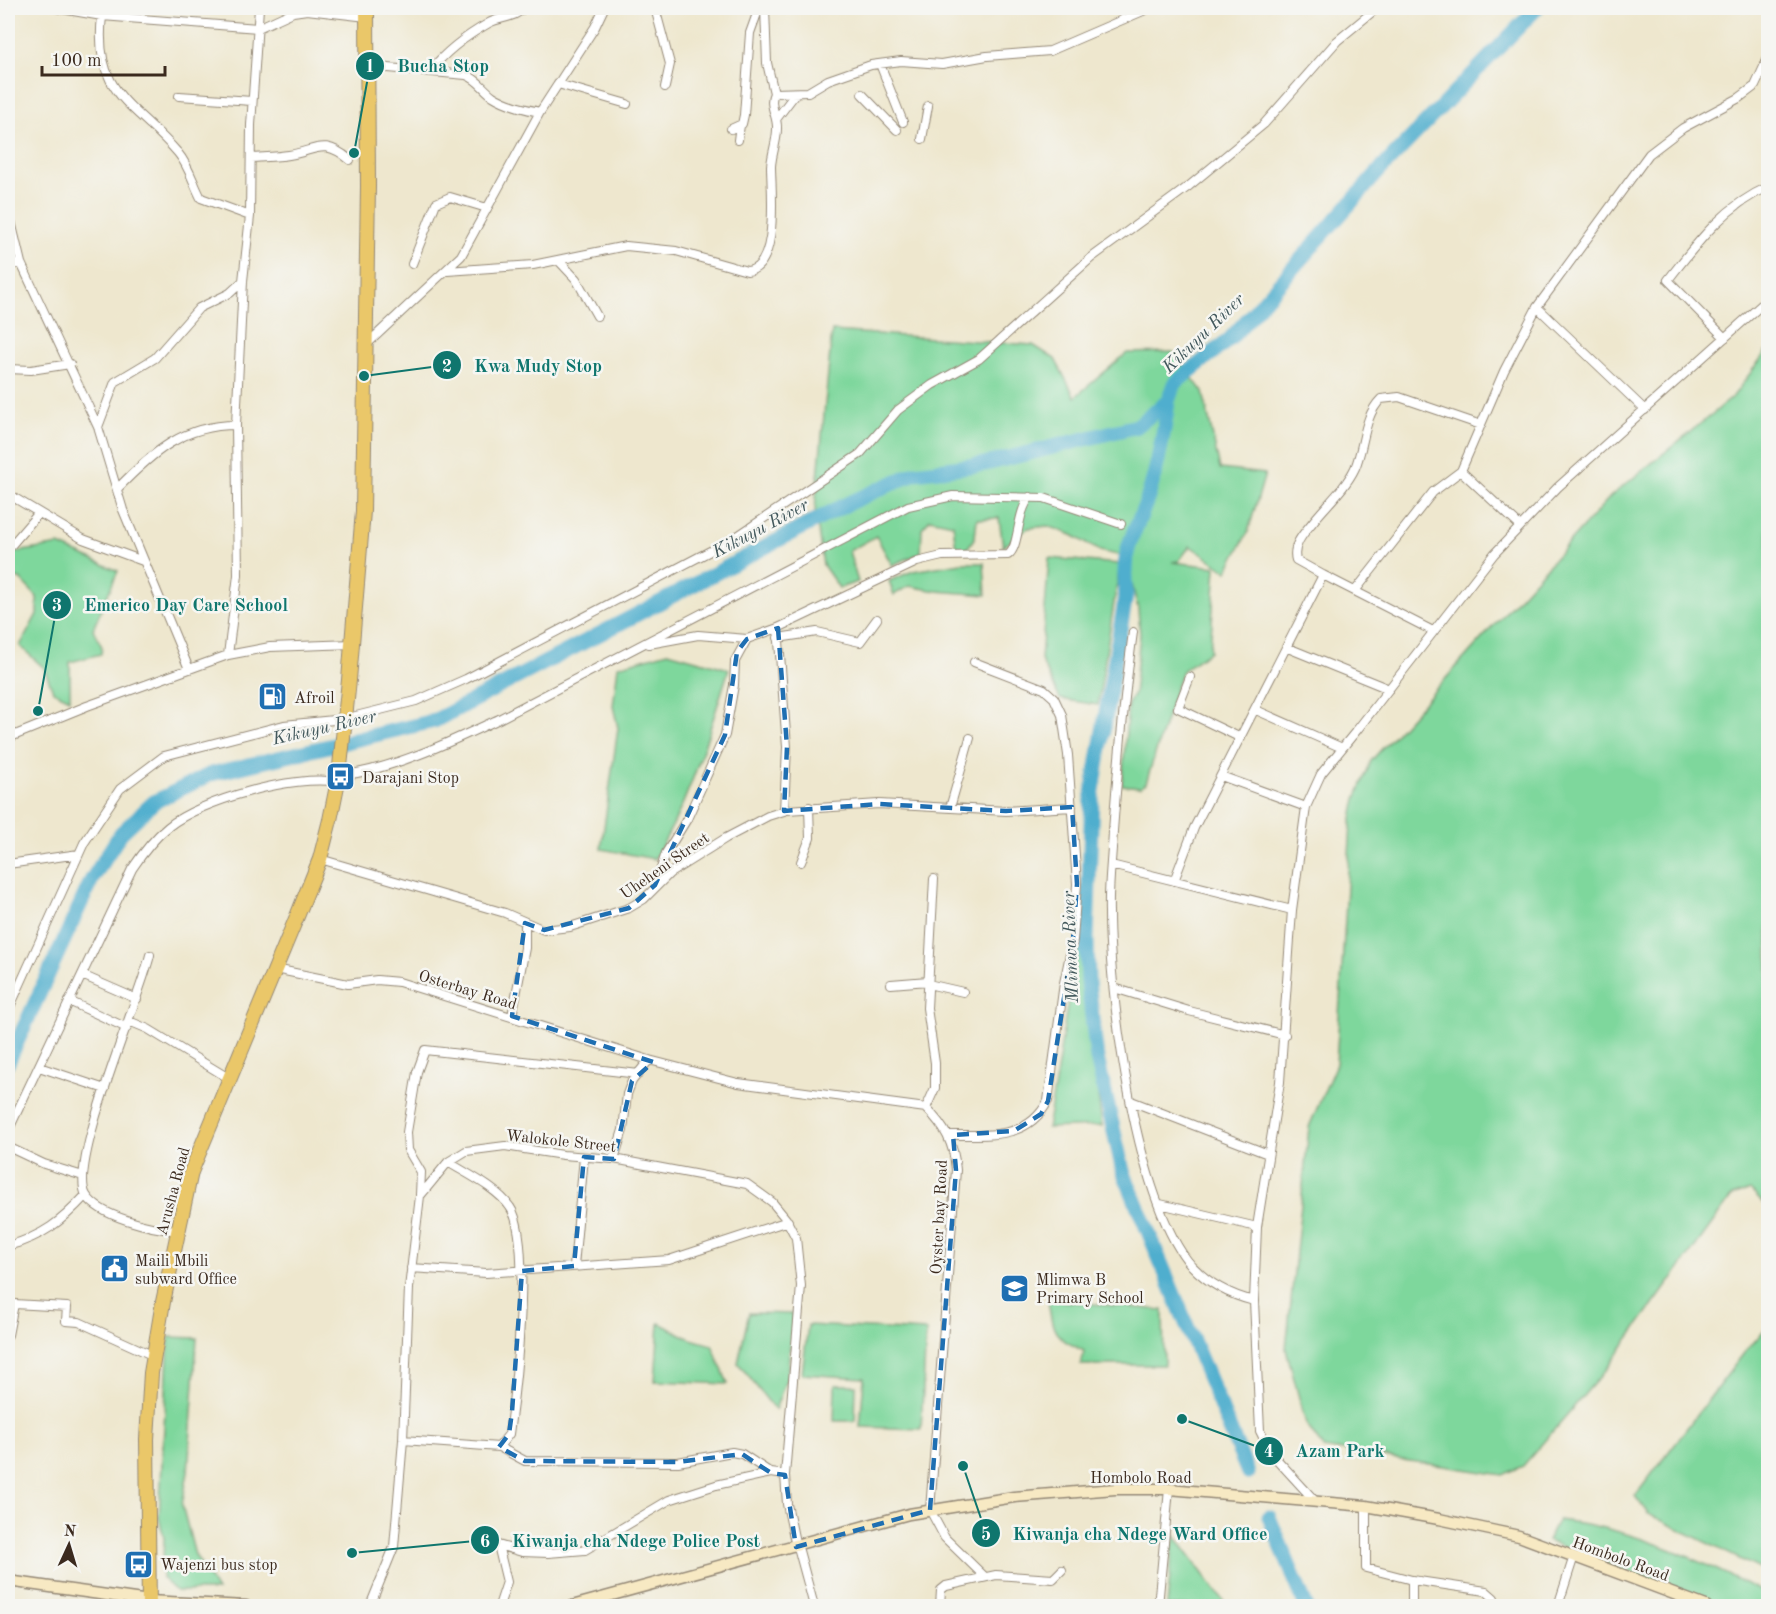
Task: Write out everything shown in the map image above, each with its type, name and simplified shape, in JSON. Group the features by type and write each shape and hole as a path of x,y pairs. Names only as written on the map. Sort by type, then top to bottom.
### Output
{"highway":[{"name":"Arusha Road","path":"149,1604 147,1439 154,1356 177,1231 191,1172 320,859 338,776 362,552 367,344 367,12"}],"street":[{"path":"56,8 102,16 258,28 292,12 307,10 367,12"},
{"path":"228,655 238,575 236,425 243,281 250,216 252,101 259,8"},
{"path":"430,71 453,46 493,21 516,14 523,8"},
{"path":"367,344 461,256 540,112 595,27 604,8"},
{"path":"655,8 670,64 665,87"},
{"path":"738,140 744,115 750,33 759,8"},
{"path":"447,271 559,261 626,246 644,246 676,252 747,271 761,266 771,231 772,158 777,118 772,104 774,93 767,63 765,8"},
{"path":"774,93 808,92 828,80 880,64 901,61 942,64 987,56 1042,52 1150,8"},
{"path":"8,1011 79,854 120,789 164,756 284,725 343,722 416,701 466,679 733,539 860,454 898,410 932,385 979,359 1091,258 1189,186 1264,124 1337,41 1377,8"},
{"path":"102,16 102,58 122,101 180,155 201,198 250,216"},
{"path":"1355,591 1433,492 1461,471 1514,351 1537,308 1649,154 1683,128 1739,98 1755,86 1764,77 1768,58"},
{"path":"880,64 903,122"},
{"path":"366,66 430,71 474,78 493,96 519,108 540,112"},
{"path":"558,84 627,104"},
{"path":"777,118 796,93"},
{"path":"862,94 897,130"},
{"path":"179,96 252,101"},
{"path":"922,139 928,106"},
{"path":"732,129 740,125"},
{"path":"251,158 291,155 312,147 324,147 339,150 350,160"},
{"path":"1725,338 1668,280 1724,214 1748,195 1768,187"},
{"path":"412,264 436,203 450,196 487,208"},
{"path":"8,209 21,263 98,427 123,510 189,669"},
{"path":"559,261 576,279 597,316"},
{"path":"8,266 21,263"},
{"path":"98,427 115,382 155,358 200,308 230,293 243,281"},
{"path":"1316,1503 1271,1453 1260,1431 1254,1301 1257,1227 1285,1035 1292,910 1306,807 1320,774 1340,747 1494,554 1558,487 1768,299"},
{"path":"1537,308 1645,410"},
{"path":"8,369 31,370 70,364"},
{"path":"1433,631 1296,560 1295,549 1311,524 1348,479 1358,459 1371,414 1381,399 1399,397 1482,425"},
{"path":"117,489 160,449 210,425 236,425"},
{"path":"1461,471 1520,526"},
{"path":"8,494 83,539 143,561"},
{"path":"8,1131 132,869 140,856 168,827 191,812 268,787 361,773 439,747 548,695 908,506 953,496 1030,497 1052,500 1121,524"},
{"path":"640,646 698,635 747,639 778,628 923,560 942,556 1008,555 1014,549 1020,510 1030,497"},
{"path":"8,549 38,514"},
{"path":"1174,881 1194,828 1288,648 1323,575"},
{"path":"778,638 817,632 860,642 877,619"},
{"path":"778,628 787,747 784,811"},
{"path":"1133,632 1123,705 1109,911 1114,988 1131,1101 1149,1179 1179,1249 1205,1278 1233,1295 1254,1301"},
{"path":"655,885 666,853 687,819 725,735 734,685 735,661 747,639"},
{"path":"8,738 228,655 270,647 353,644"},
{"path":"1288,648 1389,688"},
{"path":"949,1135 1014,1131 1028,1126 1041,1114 1048,1101 1076,907 1077,855 1062,715 1054,698 1032,683 974,662"},
{"path":"1190,678 1178,708 1241,738"},
{"path":"1256,710 1340,747"},
{"path":"950,808 970,738"},
{"path":"1221,776 1306,807"},
{"name":"Uheheni Street","path":"320,859 505,913 544,930 570,927 610,916 644,899 655,885 726,837 784,811 809,807 879,804 1006,811 1072,807"},
{"path":"801,862 810,838 809,807"},
{"path":"8,864 79,854"},
{"path":"1111,865 1292,910"},
{"path":"614,1159 623,1130 627,1094 632,1081 649,1060 738,1083 926,1107 936,1088 935,1063 927,1008 934,879"},
{"path":"512,1016 525,948 525,923"},
{"path":"150,955 137,999 92,1124 83,1176 86,1195 130,1223 177,1231"},
{"name":"Osterbay Road","path":"275,969 348,984 386,980 399,982 649,1060"},
{"path":"82,975 137,999"},
{"path":"891,984 928,982 963,992"},
{"path":"1114,988 1189,1011 1285,1035"},
{"path":"69,1001 128,1024 148,1029 230,1078"},
{"path":"370,1606 394,1547 403,1440 411,1268 421,1172 408,1150 407,1132 417,1072 425,1050 639,1074"},
{"path":"39,1067 105,1089"},
{"path":"1131,1101 1268,1154"},
{"name":"Oyster bay Road","path":"926,1107 949,1135 954,1148 956,1170 930,1510"},
{"name":"Walokole Street","path":"420,1196 448,1162 466,1151 505,1146 614,1159 747,1184 772,1202 788,1221 796,1238 801,1286 784,1475 787,1504 814,1606"},
{"path":"8,1147 44,1164 83,1176"},
{"path":"574,1266 584,1157"},
{"path":"448,1162 510,1207 520,1235 522,1270 512,1412 509,1434 499,1447"},
{"path":"8,1246 34,1239 65,1218 86,1195"},
{"path":"1160,1204 1257,1227"},
{"path":"411,1268 465,1274 669,1260 788,1221"},
{"path":"8,1335 14,1304 67,1307 66,1321 79,1322 154,1356"},
{"path":"403,1440 499,1447 525,1461 678,1462 732,1452 742,1454 771,1473"},
{"path":"499,1606 507,1582 498,1545 522,1552 548,1553 585,1550 669,1500 716,1485 771,1473 784,1475"},
{"name":"Hombolo Road","path":"572,1606 930,1510 1014,1497 1115,1489 1169,1489 1366,1506 1519,1536 1706,1606"},
{"path":"1158,1606 1169,1489"},
{"path":"1366,1506 1366,1568 1412,1580 1486,1591 1494,1598 1495,1606"},
{"path":"930,1510 945,1538 984,1576"},
{"path":"1558,1606 1574,1556"},
{"path":"940,1606 941,1590 946,1586 984,1576 1046,1580 1059,1577 1062,1570"},
{"path":"1412,1580 1412,1606"},
{"path":"8,1581 149,1604 246,1606"}],"highlighted area":[{"path":"778,628 787,747 784,811 879,804 1006,811 1072,807 1077,884 1073,940 1048,1101 1041,1114 1014,1131 953,1135 956,1170 930,1510 796,1547 785,1475 771,1473 742,1454 678,1462 525,1461 499,1447 509,1434 512,1412 522,1271 574,1266 584,1157 614,1159 632,1081 653,1062 512,1016 525,923 544,930 629,908 655,885 725,735 737,652 747,639"}],"green space":[{"path":"832,331 1033,345 1055,359 1075,397 1127,353 1173,352 1203,392 1220,469 1265,474 1248,532 1227,571 1190,546 1179,561 1172,562 1216,567 1210,651 1181,672 1146,783 1140,787 1122,785 1128,704 1134,694 1140,635 1138,609 1131,580 1131,558 1100,551 1072,535 1048,526 1028,528 1003,547 999,518 977,519 975,537 967,549 956,548 953,524 930,519 922,528 921,553 892,565 876,536 849,551 858,582 839,588 823,565 815,509"},
{"path":"1768,349 1768,1208 1750,1190 1732,1196 1608,1367 1523,1466 1503,1475 1323,1448 1306,1424 1286,1349 1309,1127 1336,1064 1351,823 1356,799 1371,761 1611,496 1732,398"},
{"path":"59,545 118,571 93,629 102,647 101,654 70,662 70,699 53,691 44,668 20,646 37,614 37,597 20,579 8,577 8,560 11,553"},
{"path":"1049,558 1120,564 1098,705 1060,699 1041,660"},
{"path":"961,563 984,563 986,595 936,591 909,586 894,595 889,581 913,571"},
{"path":"668,652 729,669 706,743 678,814 654,859 601,849 618,728 613,706 618,666"},
{"path":"1077,950 1083,951 1086,1004 1102,1126 1047,1128 1069,994"},
{"path":"1048,1300 1163,1310 1164,1365 1081,1365 1084,1351 1056,1333"},
{"path":"749,1313 793,1314 787,1377 775,1410 738,1363"},
{"path":"659,1323 691,1339 712,1345 728,1384 655,1381"},
{"path":"808,1325 926,1331 921,1429 860,1427 864,1378 802,1374"},
{"path":"1768,1327 1768,1573 1648,1514 1635,1496 1744,1353"},
{"path":"169,1337 197,1338 188,1472 182,1505 195,1555 217,1591 176,1591 162,1578 164,1538 159,1518"},
{"path":"835,1385 856,1385 855,1421 834,1421"},
{"path":"1558,1520 1613,1530 1692,1558 1768,1595 1768,1606 1716,1606 1547,1541"},
{"path":"1174,1535 1227,1606 1167,1606"}],"waterway":[{"name":"Kikuyu River","path":"8,1062 92,879 121,833 154,802 211,774 434,721 847,504 915,473 985,464 1137,426 1168,401 1174,384 1230,339 1380,170 1537,8"},
{"name":"Mlimwa River","path":"1168,401 1155,473 1127,554 1126,595 1092,796 1087,938 1088,982 1097,1058 1123,1171 1248,1473"},
{"name":"Mlimwa River","path":"1269,1517 1306,1606"}],"place":[{"name":"Bucha Stop","path":"354,153"},
{"name":"Kwa Mudy Stop","path":"364,376"},
{"name":"Afroil","path":"273,697"},
{"name":"Emerico Day Care School","path":"38,711"},
{"name":"Darajani Stop","path":"341,777"},
{"name":"Maili Mbili subward Office","path":"114,1269"},
{"name":"Mlimwa B Primary School","path":"1015,1288"},
{"name":"Azam Park","path":"1182,1419"},
{"name":"Kiwanja cha Ndege Ward Office","path":"963,1466"},
{"name":"Kiwanja cha Ndege Police Post","path":"352,1553"},
{"name":"Wajenzi bus stop","path":"139,1564"}]}
